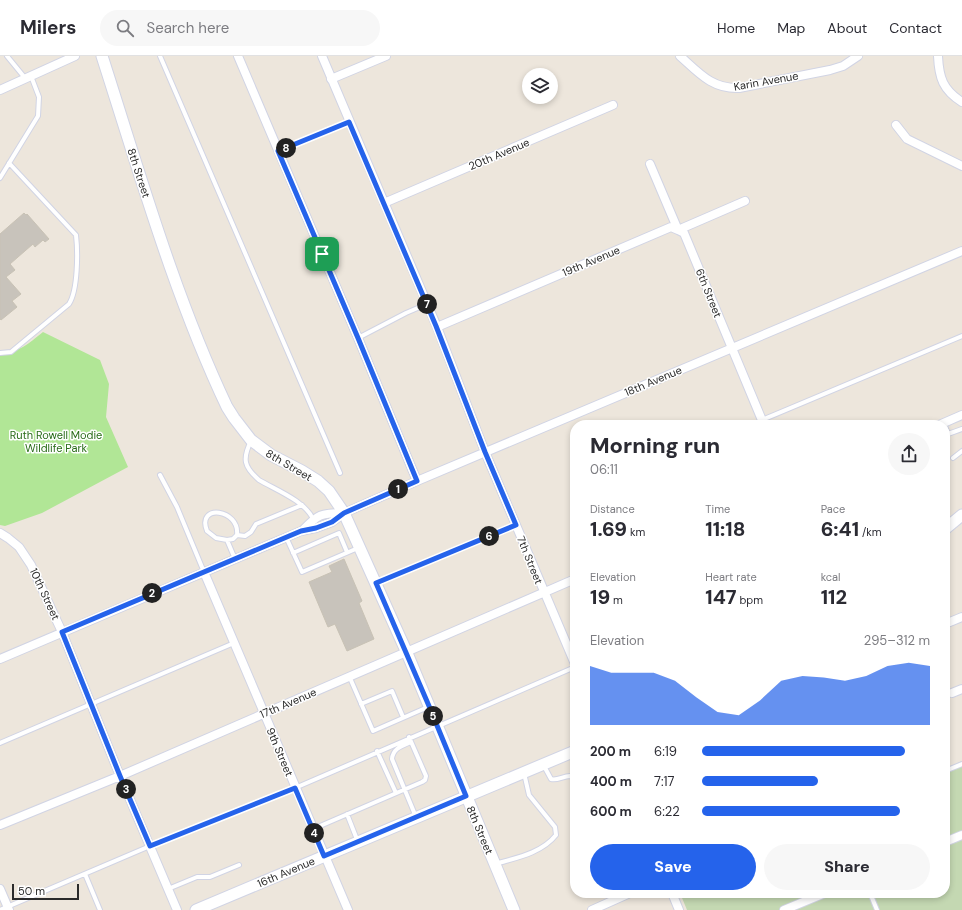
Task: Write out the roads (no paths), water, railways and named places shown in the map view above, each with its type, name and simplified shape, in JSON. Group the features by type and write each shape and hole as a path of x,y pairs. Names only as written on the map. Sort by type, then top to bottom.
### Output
{"main road":[{"name":"8th Street","path":"102,56 166,258 183,303 227,407 251,440 271,455 318,481 329,491 344,513 407,653 514,910"},
{"path":"950,525 962,515"},
{"name":"16th Avenue","path":"196,910 570,753"}],"street":[{"path":"0,90 74,56"},
{"path":"238,56 417,481"},
{"name":"7th Street","path":"322,56 427,304 485,452 570,652"},
{"path":"331,79 386,56"},
{"name":"Karin Avenue","path":"680,56 708,80 715,84 729,88 739,88 830,70 843,66 858,56"},
{"path":"938,56 941,78 945,87 949,93 962,102"},
{"name":"20th Avenue","path":"384,203 613,105"},
{"path":"896,125 907,139 962,166"},
{"name":"6th Street","path":"650,164 678,230 684,233 762,420"},
{"name":"19th Avenue","path":"436,326 671,227 678,230 746,202"},
{"name":"18th Avenue","path":"0,659 286,537 332,522 344,513 417,481 962,251"},
{"path":"950,421 962,415"},
{"name":"18th Avenue","path":"301,531 313,519 326,513 344,513"},
{"name":"10th Street","path":"0,533 19,547 31,565 62,632 120,776 177,910"},
{"name":"9th Street","path":"204,572 263,714 348,910"},
{"name":"17th Avenue","path":"0,825 120,776 350,678 570,581"},
{"path":"950,622 962,617"},
{"path":"952,693 962,689"},
{"path":"950,840 962,835"},
{"path":"0,888 6,909"},
{"path":"592,910 619,898"},
{"path":"674,898 679,910"},
{"path":"784,910 813,898"}],"lane":[{"path":"0,178 38,116 39,97 28,77 7,56"},
{"path":"160,56 340,473"},
{"path":"278,151 349,122"},
{"path":"0,353 11,352 69,304 73,297 78,250 76,235 9,163"},
{"path":"358,338 406,313 427,304"},
{"path":"768,420 962,336"},
{"path":"950,433 962,430"},
{"path":"251,440 247,449 245,461 254,475 259,480 302,505 310,513 313,519"},
{"path":"953,458 962,451"},
{"path":"160,475 177,507 204,572"},
{"path":"237,535 249,535 256,524 302,505"},
{"path":"220,512 229,517 237,527 237,535 233,539 227,540 216,538 208,531 206,520 209,514 220,512"},
{"path":"376,583 516,525"},
{"path":"293,553 339,534 347,552"},
{"path":"286,537 302,572 360,547"},
{"path":"227,540 235,559"},
{"path":"0,743 234,643"},
{"path":"416,818 393,764 392,755 398,748 437,725 570,669"},
{"path":"350,678 373,730 429,706"},
{"path":"361,704 392,691 403,717"},
{"path":"6,909 150,846 295,788 377,751 410,740"},
{"path":"312,829 425,780 426,776 410,740"},
{"path":"377,751 396,793"},
{"path":"543,764 551,779 555,780 564,776 570,776"},
{"path":"950,769 962,764"},
{"path":"495,864 539,849 551,842 556,835 555,827 529,795 524,773"},
{"path":"347,814 358,842"},
{"path":"168,889 197,877 210,877 238,865"},
{"path":"85,874 100,910"},
{"path":"872,898 877,910"}],"park label":[{"name":"Ruth Rowell Modie Wildlife Park","path":"56,441"}]}
